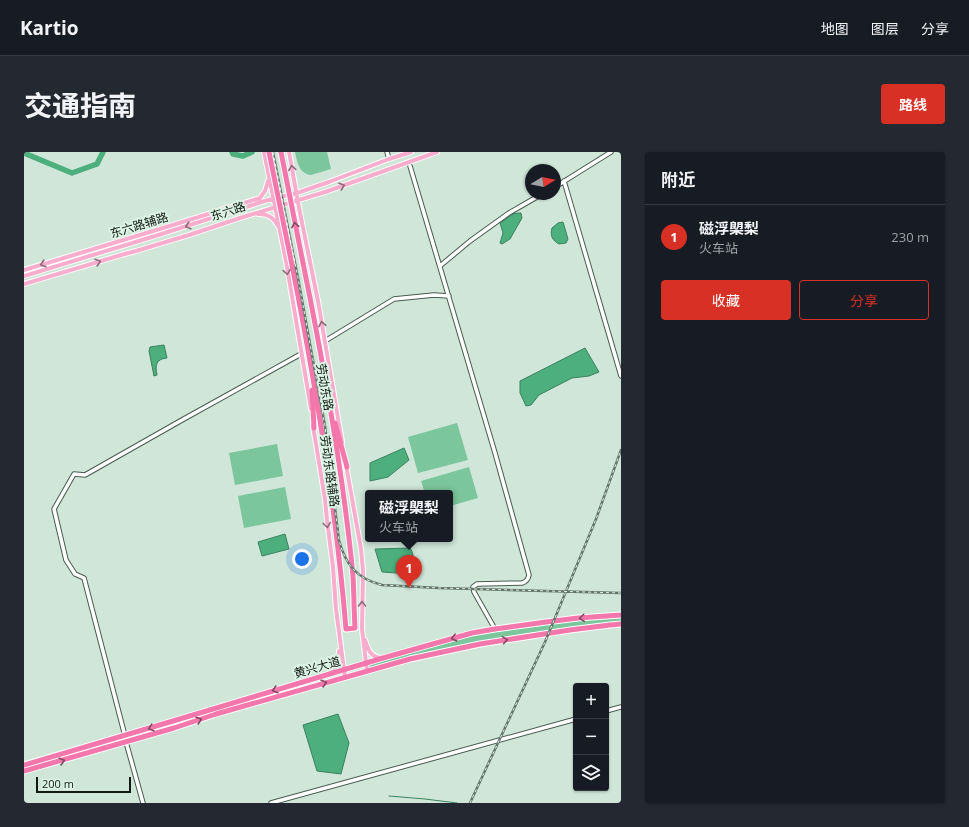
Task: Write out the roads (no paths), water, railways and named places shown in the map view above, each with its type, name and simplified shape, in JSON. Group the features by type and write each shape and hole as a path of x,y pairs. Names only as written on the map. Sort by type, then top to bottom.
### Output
{"highway":[{"name":"劳动东路","path":"269,152 307,343 328,473 340,563 346,629 355,628 353,577 337,451 314,316 281,152"},
{"path":"307,343 314,428"},
{"path":"323,372 347,467"},
{"name":"黄兴大道","path":"24,765 457,637 495,629 578,618 621,615"},
{"name":"黄兴大道","path":"24,772 410,659 480,644 570,630 621,624"}],"main road":[{"name":"劳动东路辅路","path":"264,152 280,230 325,499 345,677"},
{"name":"东六路","path":"24,276 296,193 411,152"},
{"name":"东六路","path":"24,284 189,235 346,185 438,152"},
{"path":"290,153 297,200 325,341 361,549 362,629 367,671"},
{"path":"250,206 260,198 267,188 268,174"},
{"name":"东六路辅路","path":"24,270 260,198"},
{"path":"252,214 271,216 280,230"},
{"path":"73,255 84,258"},
{"path":"327,675 334,669 338,662 338,620"},
{"path":"362,629 370,652 376,657 383,658"}],"street":[{"path":"387,152 389,159"},
{"path":"561,183 611,152"},
{"path":"410,166 495,453 529,575 529,578 522,583 474,585 474,592 495,629"},
{"path":"564,181 621,376"},
{"path":"440,266 470,241 509,213 532,200"},
{"path":"325,341 394,299 434,295 449,296"},
{"path":"125,736 84,578 75,574 66,560 54,509 74,474 84,475 301,354"},
{"path":"609,710 621,707"},
{"path":"271,803 573,720"},
{"path":"126,742 143,803"}],"waterway":[{"path":"24,153 72,173 97,164 103,152"},
{"path":"232,152 233,154 243,156 252,152"},
{"path":"389,796 457,803"}],"railway":[{"path":"273,152 325,426 339,540 345,556 353,569 366,579 382,585 621,593"},
{"path":"470,803 545,642 596,519 621,450"}],"place":[{"name":"磁浮㮾梨","path":"409,588"}]}
